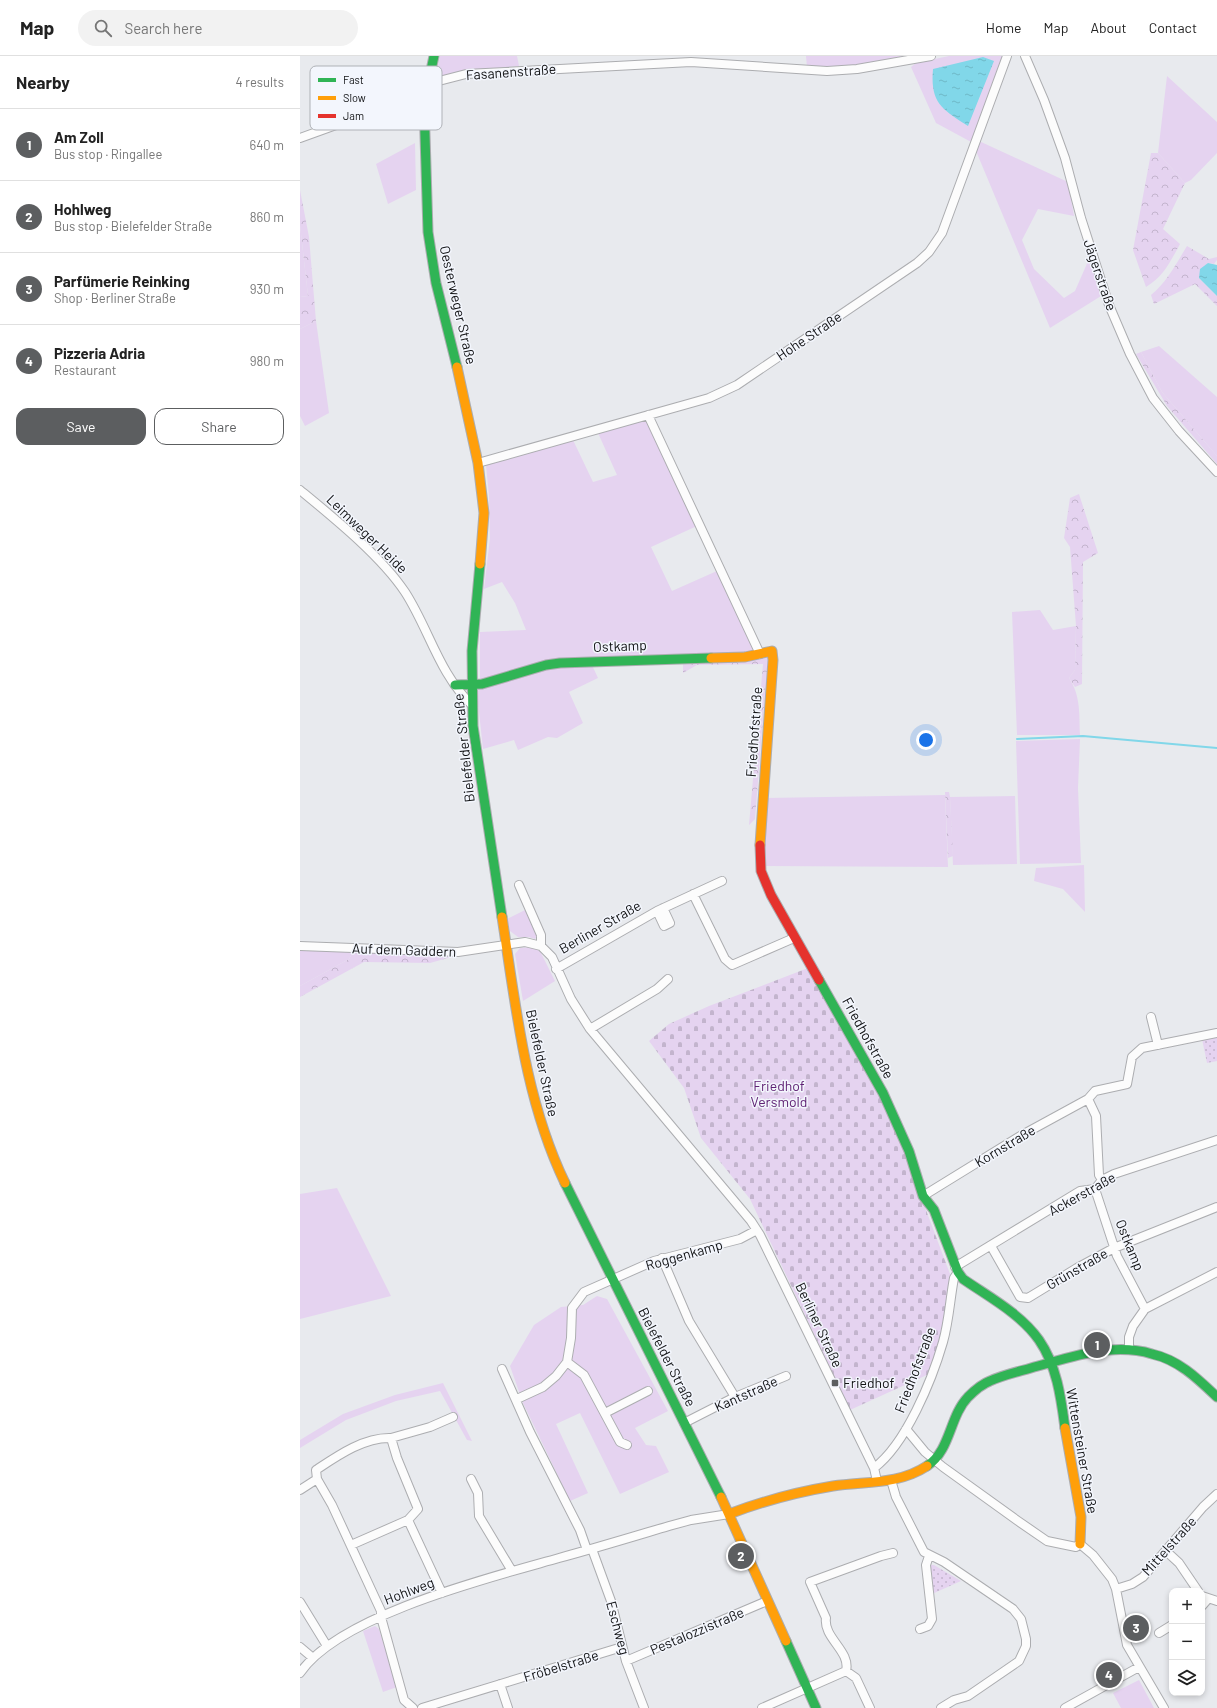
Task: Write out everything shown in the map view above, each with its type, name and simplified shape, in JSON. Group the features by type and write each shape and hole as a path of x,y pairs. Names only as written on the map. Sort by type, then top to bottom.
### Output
{"street":[{"name":"Oesterweger Straße","path":"432,66 434,56"},
{"name":"Fasanenstraße","path":"442,80 466,74 502,71 691,62 827,71 857,69 931,56"},
{"name":"Hohe Straße","path":"478,463 708,398 737,385 917,263 929,252 942,233 1007,56"},
{"name":"Jägerstraße","path":"1025,56 1044,100 1065,158 1081,218 1104,290 1130,354 1153,398 1217,472"},
{"name":"Fasanenstraße","path":"300,138 322,130"},
{"name":"Oesterweger Straße","path":"424,130 428,232 436,283 460,380 478,463"},
{"path":"648,415 760,654"},
{"name":"Bielefelder Straße","path":"478,463 484,512 472,650 472,705 479,772 532,1094 542,1130 555,1163 611,1279 729,1514 816,1708"},
{"name":"Leimweger Heide","path":"300,490 362,545 393,576 405,593 442,666 455,685 472,705"},
{"name":"Ostkamp","path":"472,685 482,684 546,665 560,663 745,657 772,651"},
{"name":"Friedhofstraße","path":"772,651 773,660 760,855 761,871 767,888 794,938 883,1093 909,1151 923,1196 934,1210 956,1270 943,1342 912,1419 884,1461 874,1468"},
{"path":"455,685 472,685"},
{"name":"Berliner Straße","path":"556,969 660,909 722,881"},
{"name":"Berliner Straße","path":"519,884 541,935 541,946"},
{"path":"693,894 725,959 732,965 794,938"},
{"name":"Berliner Straße","path":"507,944 525,942 541,946 552,957 556,969 573,1004 590,1029 757,1230 874,1468 877,1482"},
{"name":"Auf dem Gaddern","path":"300,946 458,952 507,944"},
{"path":"590,1029 657,989 668,979"},
{"path":"1151,1017 1158,1045"},
{"path":"1102,1180 1099,1175 1096,1116 1088,1099 1095,1091 1126,1084 1132,1057 1142,1048 1217,1034"},
{"name":"Kornstraße","path":"923,1196 1022,1135 1088,1099"},
{"name":"Ackerstraße","path":"956,1270 991,1246 1080,1191 1095,1189 1102,1180 1217,1140"},
{"name":"Ostkamp","path":"1095,1189 1114,1248 1126,1276 1145,1309"},
{"name":"Grünstraße","path":"991,1246 1020,1297 1028,1298 1077,1268 1114,1248 1217,1207"},
{"name":"Roggenkamp","path":"567,1362 571,1338 572,1308 584,1292 662,1258 740,1239 757,1230"},
{"path":"662,1258 689,1320 735,1397"},
{"name":"Wittensteiner Straße","path":"956,1270 963,1279 1029,1327 1042,1344 1050,1363 1065,1417 1070,1461 1081,1529 1080,1544"},
{"path":"1129,1349 1129,1337 1133,1326 1145,1309 1217,1272"},
{"path":"877,1482 915,1474 936,1461 946,1444 964,1403 975,1389 989,1380 1078,1356 1129,1349 1147,1351 1183,1365 1195,1374 1217,1397"},
{"path":"517,1399 543,1387 556,1376 567,1362 584,1375 620,1442 627,1445"},
{"name":"Eschweg","path":"502,1369 517,1399 530,1432 590,1549 611,1601 626,1661 644,1708"},
{"name":"Kantstraße","path":"684,1422 735,1397 786,1376"},
{"path":"605,1413 648,1391"},
{"path":"413,1708 404,1700 381,1617 382,1611 351,1545 317,1479 316,1470 336,1456 374,1440 391,1438 430,1427 453,1416"},
{"name":"Friedhofstraße","path":"906,1429 925,1452 936,1461"},
{"path":"351,1545 408,1520 418,1510 397,1458 391,1438"},
{"path":"936,1461 1047,1541 1076,1546 1080,1544 1093,1555 1103,1566 1116,1589 1127,1645 1164,1708"},
{"path":"300,1490 317,1479"},
{"path":"471,1479 478,1493 479,1516 512,1571"},
{"path":"891,1480 896,1497 920,1548 929,1556 944,1562 1013,1609 1021,1619 1026,1639 1026,1646 1019,1661 968,1696 954,1700 941,1708"},
{"name":"Hohlweg","path":"300,1673 313,1658 327,1646 342,1637 381,1617 442,1593 512,1571 691,1520 729,1514 766,1501 834,1486 877,1482"},
{"name":"Mittelstraße","path":"1116,1589 1132,1584 1143,1577 1203,1507 1217,1494"},
{"path":"408,1520 442,1593"},
{"path":"1166,1551 1179,1563 1196,1588"},
{"path":"846,1671 847,1666 838,1644 833,1641 825,1623 826,1618 810,1582 893,1553"},
{"path":"920,1629 928,1626 932,1619 926,1565 929,1556"},
{"path":"1205,1600 1217,1601"},
{"name":"Pestalozzistraße","path":"626,1661 767,1601"},
{"path":"300,1602 327,1646"},
{"path":"1159,1633 1169,1626"},
{"name":"Fröbelstraße","path":"422,1708 622,1647"},
{"path":"300,1648 313,1658"},
{"path":"1065,1708 1139,1667"},
{"path":"762,1708 846,1671"},
{"path":"846,1671 856,1678 870,1708"},
{"path":"500,1684 508,1708"},
{"path":"1080,1700 1085,1708"}],"green space":[{"path":"440,56 517,56 519,66 469,71 442,77 442,66 438,66"},
{"path":"806,56 910,56 856,67 807,67"},
{"path":"949,56 1005,56 973,143 936,123 911,67 916,63"},
{"path":"1167,76 1217,122 1217,153 1191,180 1185,183 1158,153"},
{"path":"979,141 1068,182 1074,216 1038,209 1022,240 1034,269 1064,298 1075,291 1089,259 1101,296 1050,328 976,151"},
{"path":"415,143 416,190 388,204 376,164"},
{"path":"1151,153 1158,153 1185,183 1163,229 1180,244 1170,263 1158,278 1146,287 1133,250"},
{"path":"300,190 309,237 316,321 300,329 300,297 308,296 300,225"},
{"path":"300,225 308,296 300,297"},
{"path":"1187,246 1209,259 1217,257 1214,264 1208,263 1199,278 1217,296 1217,306 1195,284 1154,304 1151,295 1167,279"},
{"path":"316,321 329,413 305,426 300,416 300,329"},
{"path":"1159,346 1217,397 1217,456 1162,392 1141,352"},
{"path":"1141,352 1162,392 1217,456 1217,464 1167,406 1136,354"},
{"path":"644,420 649,424 697,526 651,547 672,591 717,571 754,648 750,653 615,656 480,681 480,632 526,630 515,603 502,582 484,589 490,538 489,496 486,465 573,440 593,482 617,475 598,433"},
{"path":"1079,494 1098,553 1083,562 1082,684 1075,687 1069,678 1075,670 1076,626 1070,547 1064,538 1070,498"},
{"path":"1040,610 1053,630 1076,626 1075,670 1069,678 1076,692 1080,735 1017,735 1012,612"},
{"path":"768,657 755,819 749,825 763,664 697,665 683,673 683,661"},
{"path":"591,663 598,678 569,692 583,723 557,738 548,737 518,750 514,740 483,749 477,694 479,688 545,668"},
{"path":"1080,739 1078,788 1081,863 1020,864 1016,741"},
{"path":"945,792 949,792 950,797 953,856 948,858"},
{"path":"945,795 948,867 764,866 766,798"},
{"path":"1015,796 1017,864 953,865 950,797"},
{"path":"1084,865 1085,912 1063,889 1034,881 1036,868"},
{"path":"527,909 538,935 535,939 529,937 518,937 510,931 507,919"},
{"path":"530,947 540,951 555,981 523,1001 515,954 520,948"},
{"path":"300,949 353,952 349,959 300,986"},
{"path":"353,952 455,956 430,963 364,962 300,997 300,986 349,959"},
{"name":"Friedhof Versmold","path":"808,968 893,1122 950,1274 943,1332 929,1374 850,1410 750,1199 701,1138 684,1088 649,1041 669,1024 709,1006"},
{"path":"1217,1037 1217,1061 1207,1063 1202,1039"},
{"path":"337,1188 391,1296 300,1319 300,1194"},
{"path":"597,1296 607,1299 668,1411 635,1428 646,1445 656,1446 669,1472 620,1494 580,1413 556,1424 588,1493 570,1501 523,1403 510,1366 534,1325 561,1307 583,1305"},
{"path":"443,1383 472,1441 467,1440 440,1391 396,1401 346,1420 300,1448 300,1440 343,1414 395,1395"},
{"path":"931,1565 934,1565 961,1581 932,1594 929,1568"},
{"path":"375,1626 379,1629 397,1687 383,1692 363,1631"},
{"path":"1139,1680 1154,1708 1121,1708 1113,1693"}],"water":[{"path":"983,57 994,61 968,126 951,115 940,104 934,90 933,69"},
{"path":"1208,263 1217,265 1217,296 1199,278 1200,269"}],"waterway":[{"path":"1017,739 1083,736 1217,748"}],"traffic: fast":[{"path":"432,66 434,56"},
{"path":"425,130 428,232 436,283 457,367"},
{"path":"480,564 472,651 473,726 502,917"},
{"path":"455,685 482,684 546,665 560,663 711,658"},
{"path":"819,980 883,1093 909,1151 923,1196 934,1210 958,1272 963,1279 1004,1306 1023,1322 1032,1331 1045,1350 1057,1382 1065,1428"},
{"path":"565,1183 721,1497"},
{"path":"927,1466 941,1451 962,1405 968,1397 987,1382 1005,1375 1080,1355 1100,1351 1126,1350 1162,1357 1188,1371 1217,1397"},
{"path":"786,1641 816,1708"}],"traffic: slow":[{"path":"457,367 478,463 484,513 480,564"},
{"path":"711,658 745,657 772,651 773,660 760,845"},
{"path":"502,917 518,1019 531,1086 551,1151 565,1183"},
{"path":"1065,1428 1081,1517 1080,1544"},
{"path":"729,1514 780,1497 806,1491 845,1484 893,1479 916,1472 927,1466"},
{"path":"721,1497 786,1641"}],"traffic: jam":[{"path":"760,845 761,871 771,895 819,980"}],"place":[{"name":"Am Zoll","path":"1097,1345"},
{"name":"Friedhof","path":"835,1383"},
{"name":"Hohlweg","path":"741,1556"},
{"name":"Parfümerie Reinking","path":"1136,1628"},
{"name":"Pizzeria Adria","path":"1109,1675"}]}
